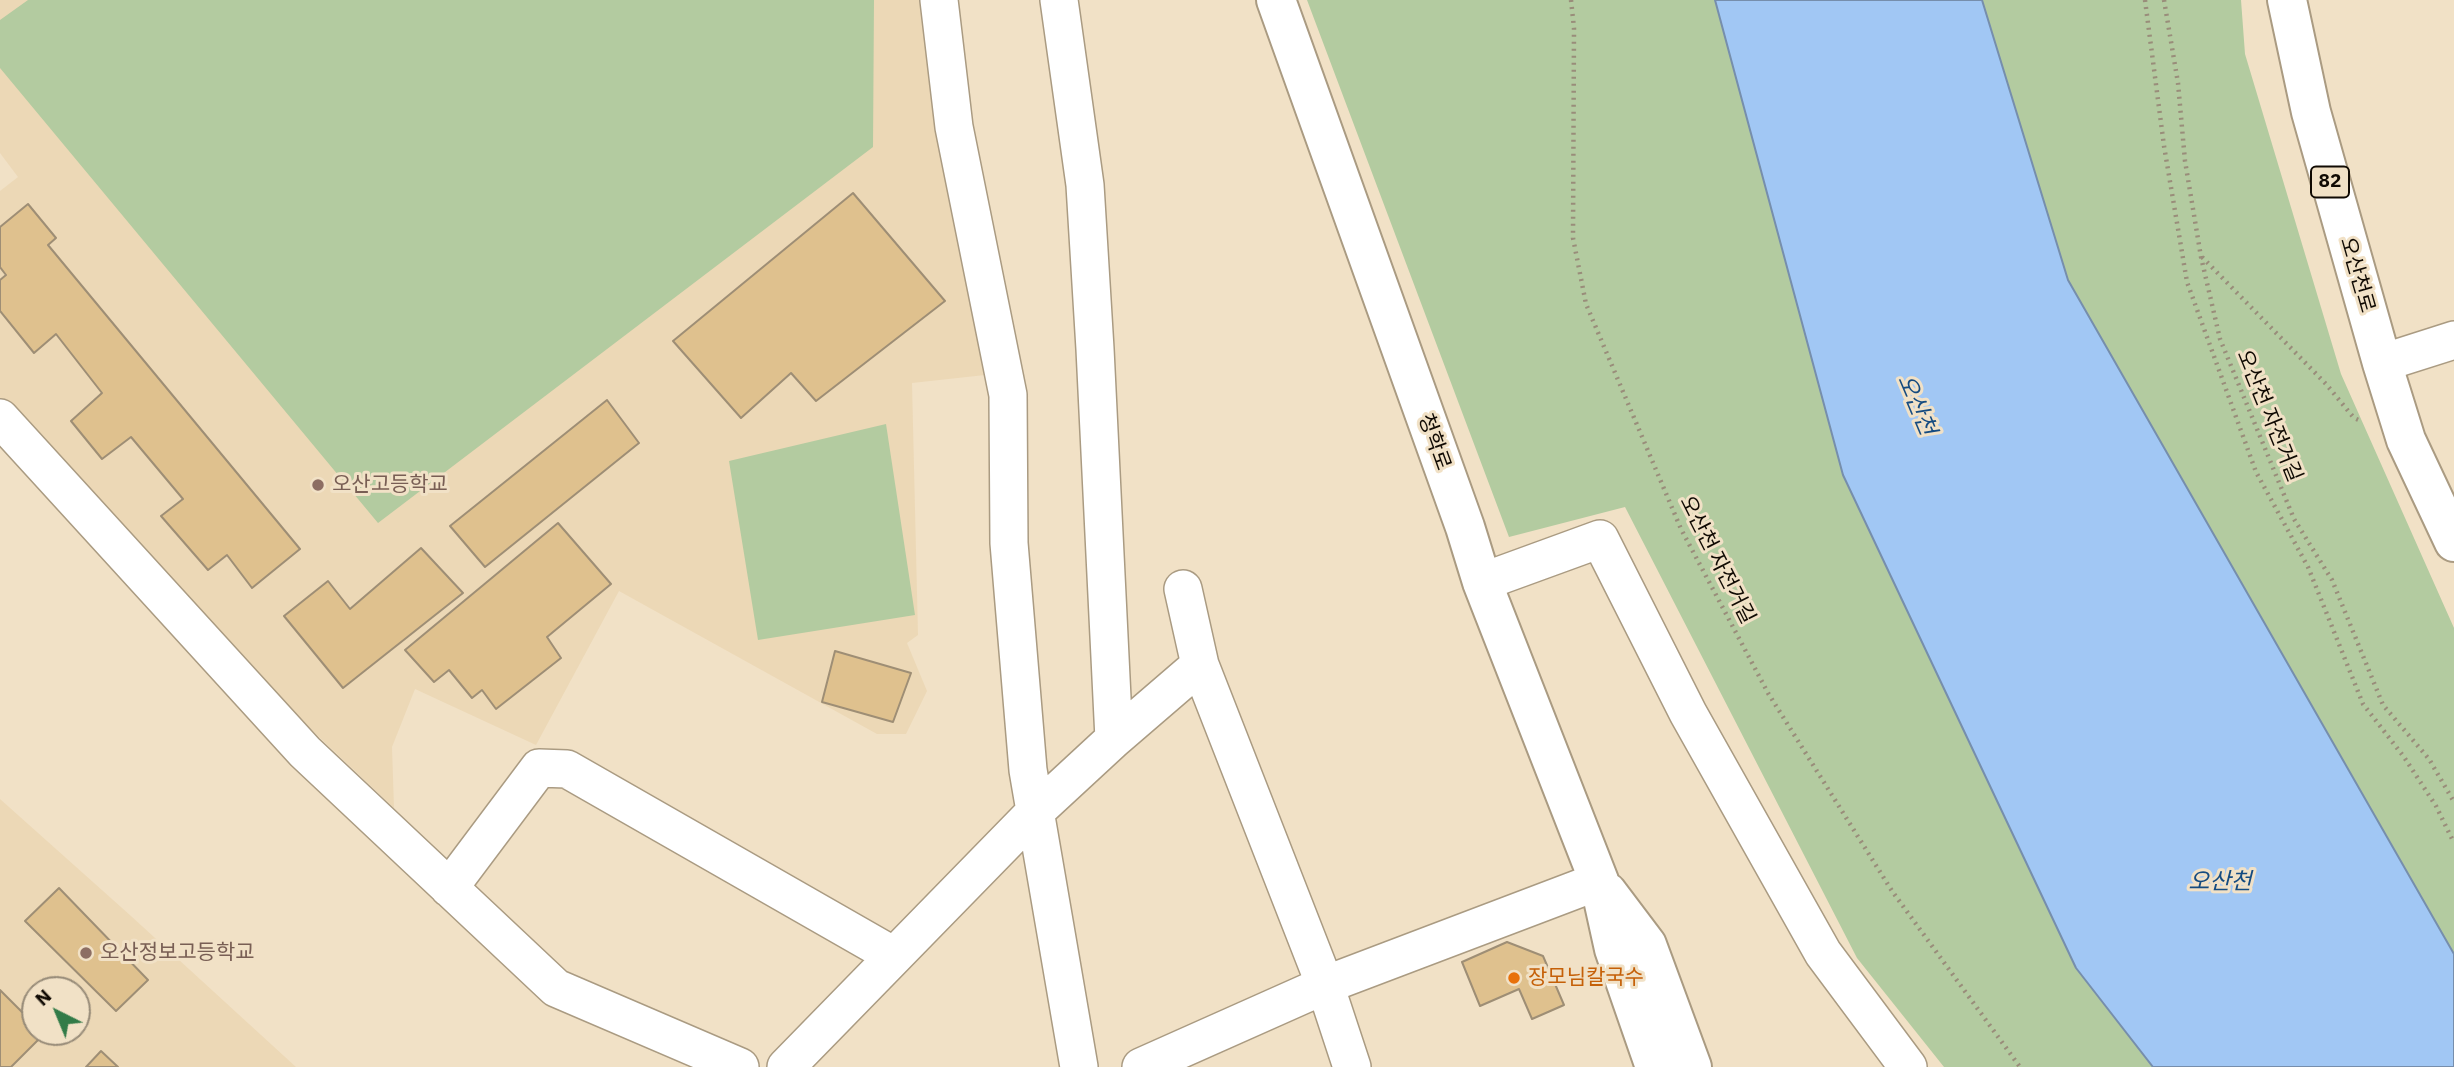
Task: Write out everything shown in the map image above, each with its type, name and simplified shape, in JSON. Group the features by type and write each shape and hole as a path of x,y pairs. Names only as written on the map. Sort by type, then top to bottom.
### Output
{"street":[{"path":"939,0 954,127 1008,395 1009,544 1028,770 1079,1067"},
{"path":"1059,0 1085,185 1096,349 1114,739"},
{"name":"청학로","path":"1276,0 1482,582 1599,881 1614,949 1655,1067"},
{"name":"오산천로","path":"2287,0 2311,112 2382,363 2406,439 2454,542"},
{"path":"2382,363 2454,340"},
{"path":"0,418 305,752 556,988 740,1067"},
{"path":"1482,582 1600,539 1688,713 1823,953 1908,1067"},
{"path":"1183,589 1200,665 1325,985 1352,1067"},
{"path":"786,1067 1035,812 1200,665"},
{"path":"449,888 539,768 567,769 894,957"},
{"path":"1141,1067 1325,985 1599,881"},
{"name":"청학로","path":"1599,881 1647,945 1692,1067"}],"path":[{"name":"오산천 자전거길","path":"1571,0 1574,28 1573,238 1591,317 1681,529 1768,693 1892,891 2020,1067"},
{"path":"2145,0 2164,146 2187,282 2256,472 2308,567 2364,704 2404,757 2436,806 2454,843"},
{"name":"오산천 자전거길","path":"2164,0 2178,83 2185,161 2201,257 2220,340 2294,520 2332,580 2383,705 2429,760 2454,802"},
{"path":"2201,257 2326,384 2354,418 2406,439"}],"shaded area":[{"path":"0,0 923,0 973,272 985,375 912,383 918,635 907,643 927,691 906,734 877,734 619,591 536,745 415,689 392,747 394,808 220,643 0,405 0,191 18,177 0,153"},
{"name":"오산정보고등학교","path":"0,799 131,916 296,1067 0,1067"}],"green space":[{"path":"28,0 874,0 873,147 378,523 0,68 0,20"},
{"path":"1307,0 2241,0 2245,54 2341,374 2454,628 2454,1067 1944,1067 1857,958 1625,507 1509,537"},
{"path":"886,424 915,615 758,640 729,461"}],"water":[{"name":"오산천","path":"1715,0 1982,0 2068,280 2454,954 2454,1067 2153,1067 2076,968 1843,475"}],"building":[{"path":"853,193 945,301 816,401 791,373 741,418 673,341"},
{"path":"28,204 56,238 48,245 300,549 252,588 227,555 208,570 161,516 183,499 131,437 102,459 71,421 102,393 56,334 34,353 0,311 0,280 6,275 0,267 0,227"},
{"path":"607,400 639,443 485,567 450,526"},
{"path":"558,523 611,584 547,637 561,658 496,709 482,690 472,698 449,670 434,682 405,650"},
{"path":"421,548 463,593 343,688 284,616 328,581 350,609"},
{"path":"835,651 911,673 893,722 822,702"},
{"path":"59,888 148,980 116,1011 91,986 91,976 81,976 25,921"},
{"path":"1507,942 1543,956 1564,1005 1532,1019 1519,989 1480,1006 1462,962"},
{"path":"0,990 21,1011 21,1046 32,1046 11,1067 0,1067"},
{"path":"101,1051 118,1067 86,1067"}],"place":[{"name":"오산고등학교","path":"318,485"},
{"name":"오산정보고등학교","path":"86,953"},
{"name":"장모님칼국수","path":"1514,978"}]}
